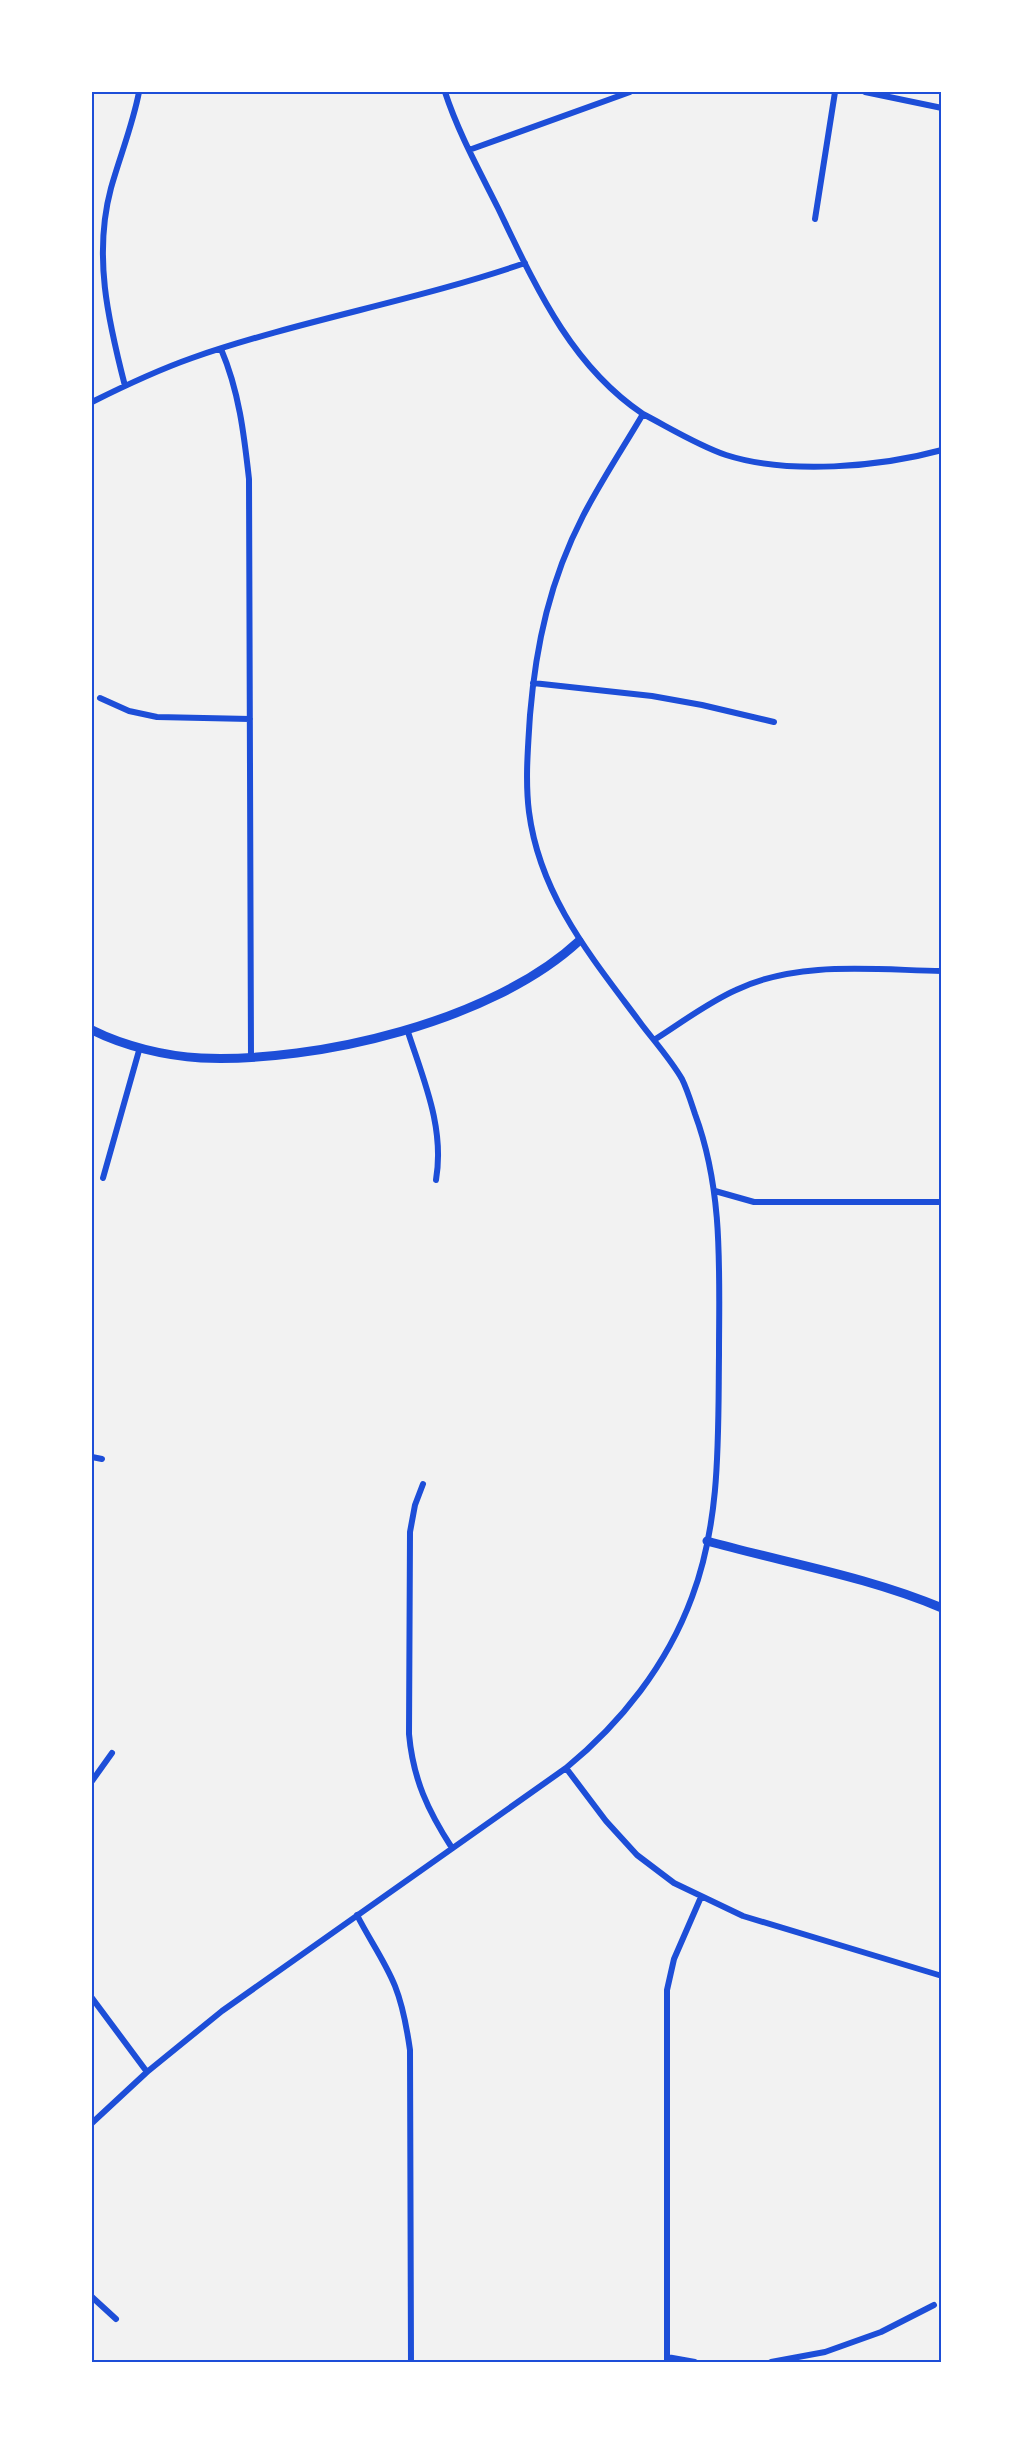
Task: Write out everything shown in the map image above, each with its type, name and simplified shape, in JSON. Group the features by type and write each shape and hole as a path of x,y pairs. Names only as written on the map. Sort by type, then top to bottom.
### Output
{"street":[{"path":"125,386 105,300 102,261 104,220 110,189 139,92"},
{"path":"445,92 453,116 544,303 576,350 620,398 643,414 709,448 766,464 794,466 864,464 921,456 942,450"},
{"path":"469,150 630,92"},
{"path":"815,219 835,92"},
{"path":"864,92 942,108"},
{"path":"92,402 191,358 295,327 450,288 525,263"},
{"path":"220,350 232,375 241,411 249,479 251,1058"},
{"path":"92,2123 147,2072 222,2011 566,1768 611,1727 641,1691 670,1645 691,1602 700,1576 715,1506 718,1462 719,1239 715,1191 701,1131 682,1079 579,941 560,910 533,837 527,781 533,683 542,626 564,556 584,514 643,414"},
{"path":"533,683 662,698 774,722"},
{"path":"100,698 129,711 157,717 250,719"},
{"path":"92,1030 140,1047 200,1058 251,1058 328,1050 436,1020 521,982 557,961 579,941"},
{"path":"654,1040 737,989 763,980 797,972 836,970 942,971"},
{"path":"407,1029 435,1115 439,1137 436,1180"},
{"path":"104,1178 140,1047"},
{"path":"715,1191 754,1202 942,1202"},
{"path":"92,1457 102,1459"},
{"path":"423,1484 415,1505 410,1532 409,1734 411,1755 419,1788 452,1848"},
{"path":"707,1541 886,1586 942,1608"},
{"path":"92,1781 112,1753"},
{"path":"566,1768 606,1821 637,1855 674,1883 743,1916 942,1976"},
{"path":"695,2362 667,2360 667,1990 674,1959 701,1897"},
{"path":"357,1915 379,1951 395,1986 406,2022 410,2050 411,2362"},
{"path":"92,1998 147,2072"},
{"path":"92,2297 116,2319"},
{"path":"771,2362 825,2352 881,2332 934,2305"}]}
